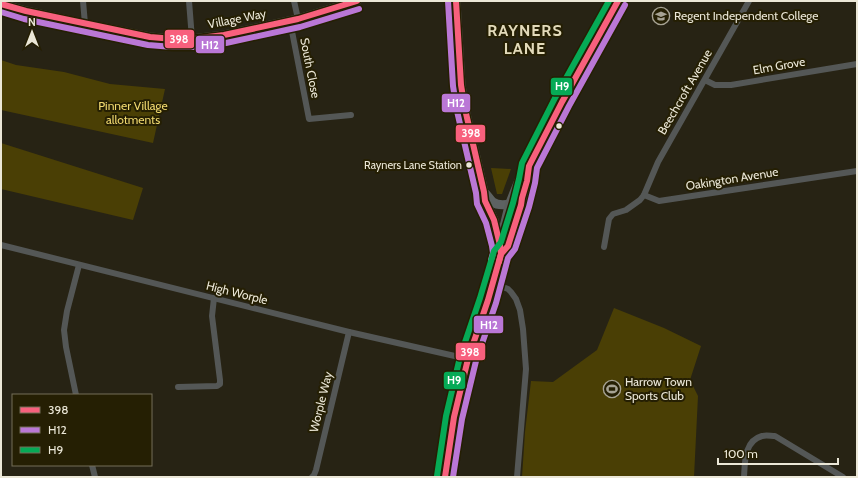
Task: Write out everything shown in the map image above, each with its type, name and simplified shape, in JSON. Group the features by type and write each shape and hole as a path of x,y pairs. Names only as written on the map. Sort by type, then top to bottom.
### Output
{"main road":[{"path":"445,477 454,417 468,359 493,282 510,204 520,179 529,166 558,108 618,1"},
{"path":"501,249 508,246 521,205 529,166"}],"street":[{"path":"83,1 85,24"},
{"path":"190,1 192,39"},
{"name":"South Close","path":"294,1 294,20 309,119"},
{"name":"Village Way","path":"1,4 26,11 150,37 192,39 224,35 294,20 358,1"},
{"path":"456,1 461,85 465,109 485,202 494,220 501,249"},
{"name":"Beechcroft Avenue","path":"644,195 658,162 749,1"},
{"name":"Elm Grove","path":"705,80 715,85 731,85 857,64"},
{"path":"302,121 351,115"},
{"name":"Oakington Avenue","path":"644,195 659,201 857,171"},
{"path":"484,192 496,204 510,204 517,202 522,198"},
{"path":"604,247 609,219 613,214 626,210 634,205 644,195"},
{"name":"High Worple","path":"1,245 349,332 468,359"},
{"path":"76,394 64,330 67,311 79,265"},
{"path":"493,282 508,289 516,298 524,329 526,369 517,477"},
{"path":"178,387 217,386 220,384 212,316 214,298"},
{"name":"Worple Way","path":"312,477 316,470 349,332"},
{"path":"744,477 747,449 754,440 763,436 775,436 844,477"},
{"path":"92,466 95,477"}],"green space":[{"name":"Pinner Village allotments","path":"1,60 16,65 64,72 110,84 165,89 153,143 1,110"},
{"path":"1,143 143,188 133,220 1,189"},
{"path":"491,168 511,169 502,194 497,194"},
{"name":"Harrow Town Sports Club","path":"614,308 664,328 701,346 690,380 698,396 694,477 522,477 525,432 531,381 553,382 597,350"}],"transit line":[{"name":"398","path":"1,4 26,11 150,37 192,39 224,35 298,19 357,1"},
{"name":"H12","path":"448,1 453,86 457,111 476,193 477,204 486,223 492,246 493,253 491,260"},
{"name":"398","path":"456,1 461,85 485,201 494,220 500,245 501,254 499,262"},
{"name":"H9","path":"437,476 446,416 460,357 494,251 501,242 513,203 522,163 555,98 609,1"},
{"name":"398","path":"445,477 454,417 468,359 488,300 501,254 508,246 521,205 529,166 562,102 618,1"},
{"name":"H12","path":"453,477 462,419 476,361 496,303 508,258 515,249 529,207 537,168 569,106 625,5"},
{"name":"H12","path":"1,12 24,19 148,45 192,47 226,43 300,27 359,9"}],"place":[{"name":"Regent Independent College","path":"661,16"},
{"name":"Rayners Lane Station","path":"469,165"},
{"name":"Harrow Town Sports Club","path":"612,389"}],"district":[{"name":"RAYNERS LANE","path":"525,39"}]}
